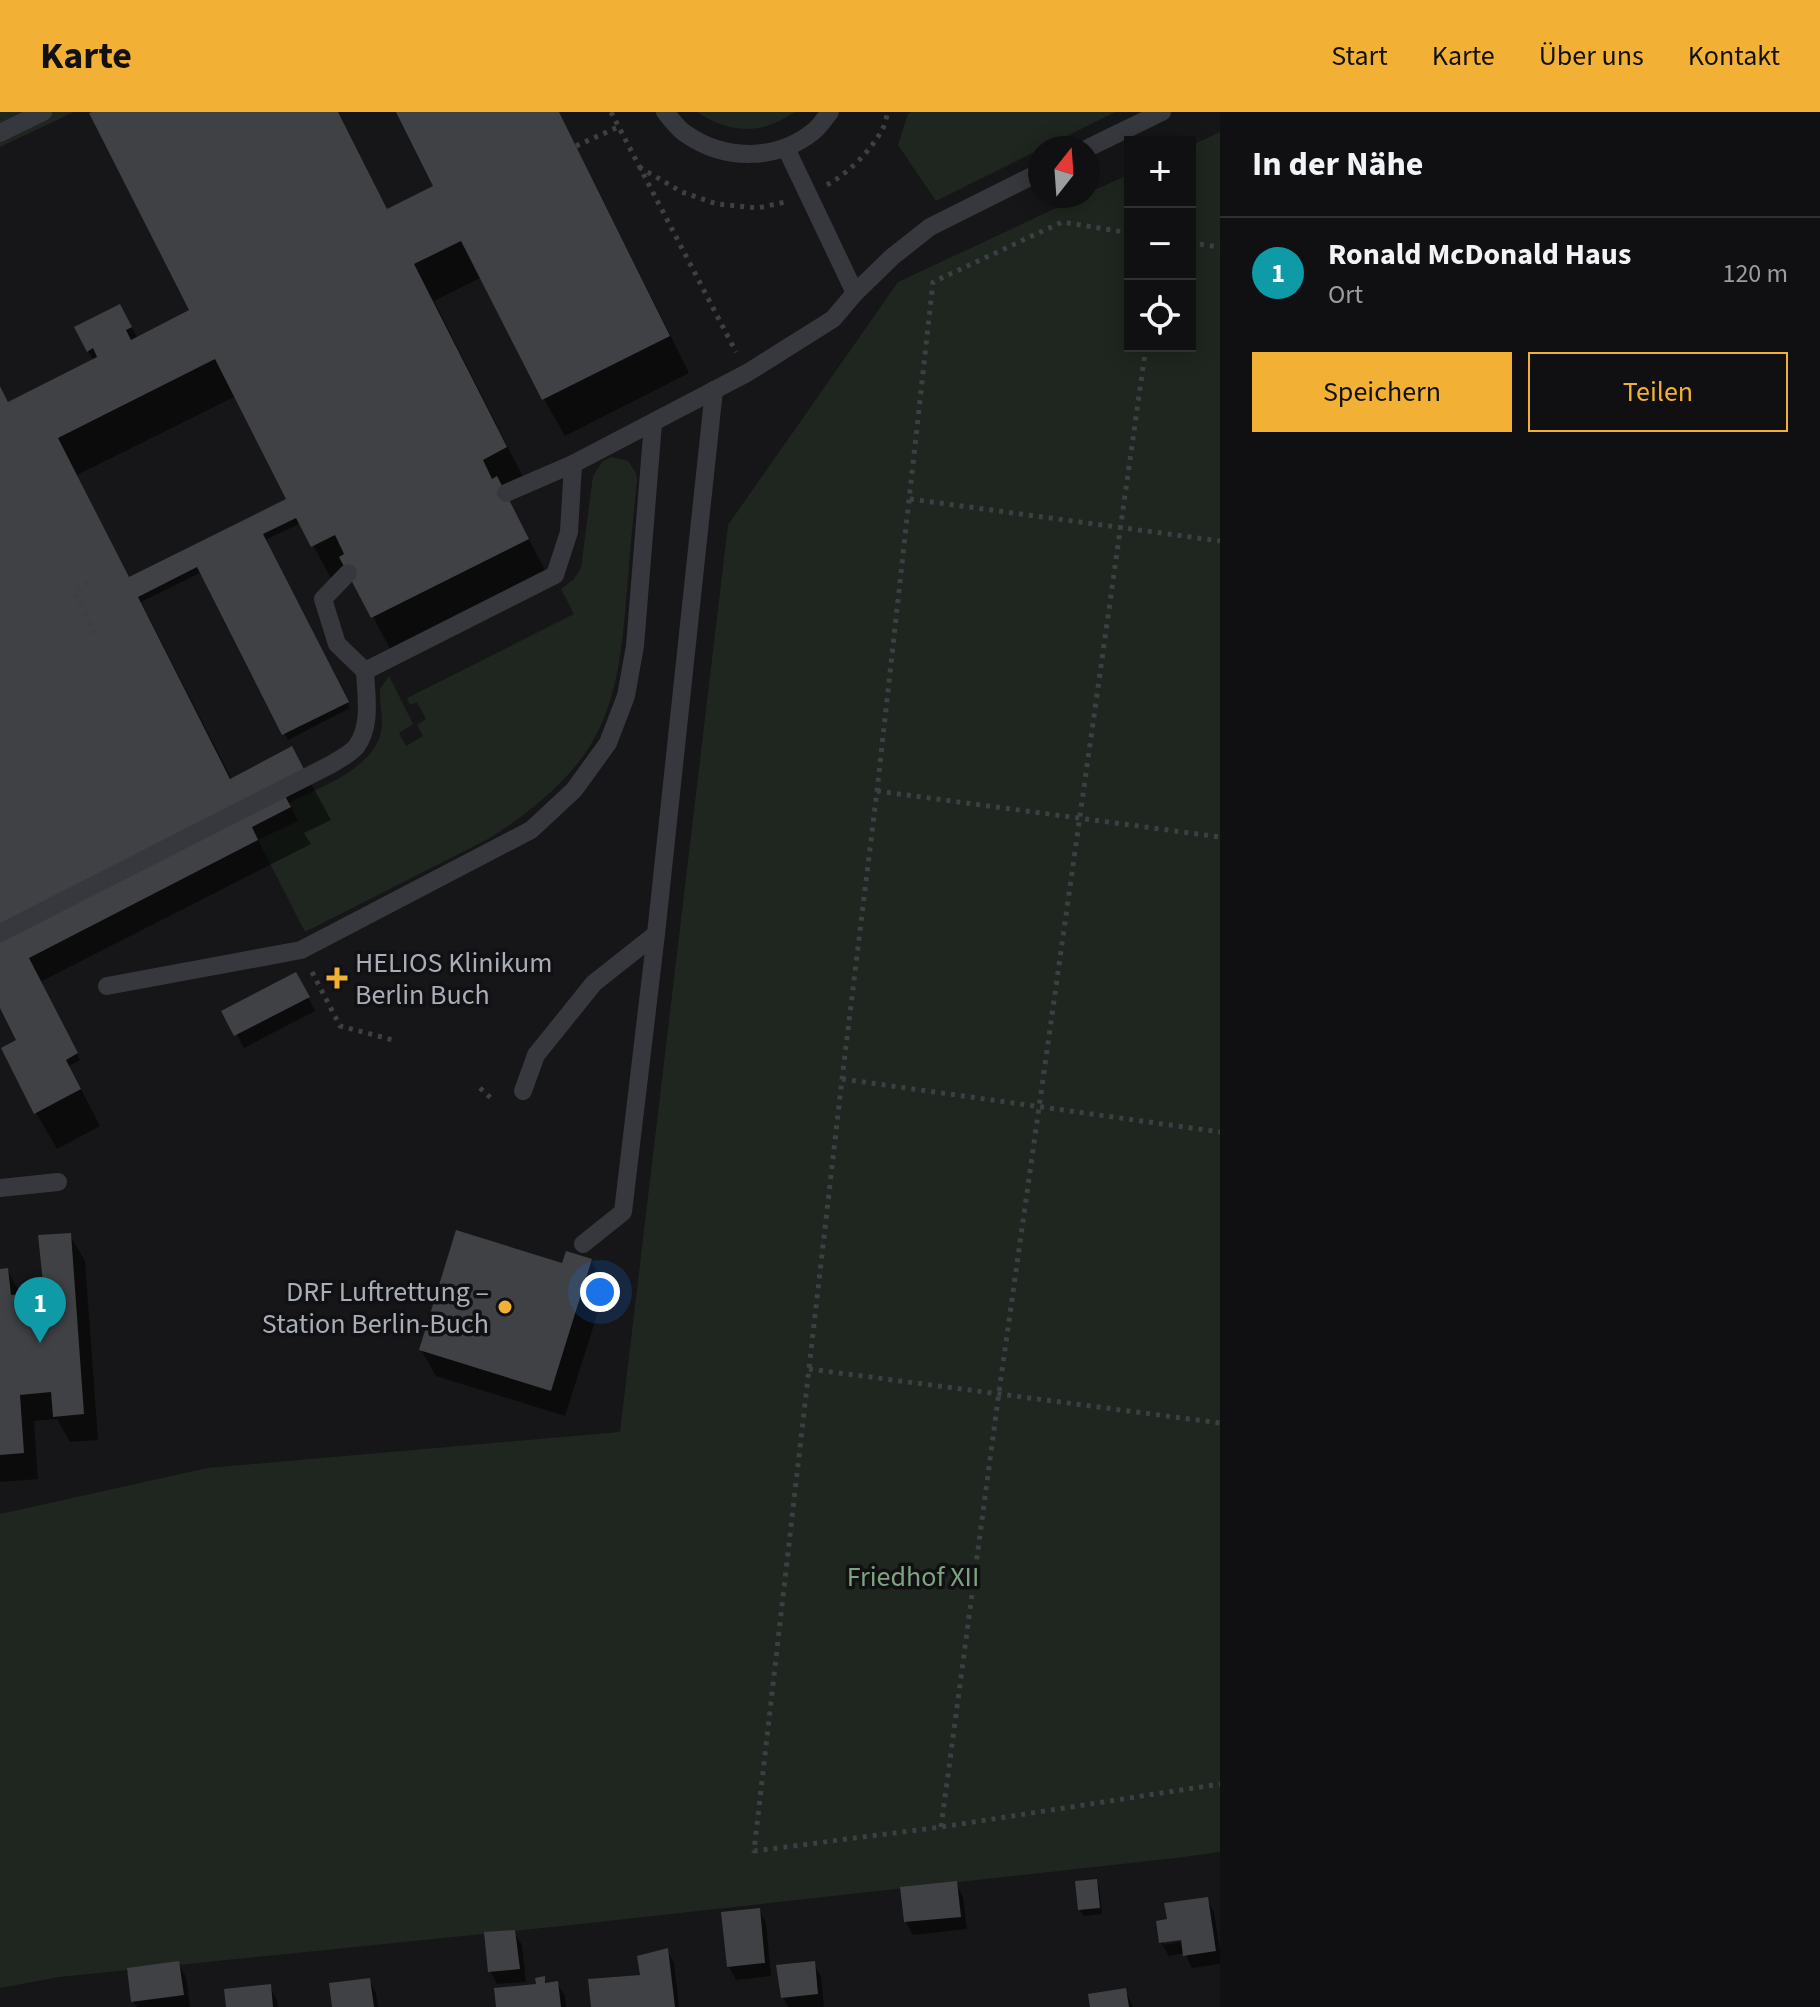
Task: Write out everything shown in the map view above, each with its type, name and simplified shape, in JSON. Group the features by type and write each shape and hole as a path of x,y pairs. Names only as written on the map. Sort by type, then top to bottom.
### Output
{"lane":[{"path":"1,131 43,112"},
{"path":"665,112 684,133 716,150 751,155 786,148 815,130 830,112"},
{"path":"1100,142 1162,112"},
{"path":"786,148 855,293"},
{"path":"506,493 573,464 747,373 833,319 892,257 930,227 1028,178"},
{"path":"583,1244 623,1212 714,390"},
{"path":"107,986 301,950 531,830 574,790 608,743 626,696 635,646 653,423"},
{"path":"365,671 555,575 569,532 573,464"},
{"path":"0,933 330,765 355,749 362,737 367,715 365,671 337,644 323,599 348,573"},
{"path":"523,1091 536,1055 594,983 656,934"},
{"path":"0,1188 58,1182"}],"path":[{"path":"611,112 747,373"},
{"path":"576,146 618,127"},
{"path":"1124,232 1062,222 933,282 754,1851 941,1827 1220,1784"},
{"path":"1196,244 1220,247"},
{"path":"941,1827 1038,1106 1145,352"},
{"path":"910,499 1220,541"},
{"path":"88,583 74,591 95,634"},
{"path":"877,791 1220,837"},
{"path":"314,974 340,1026 393,1040"},
{"path":"842,1079 1220,1132"},
{"path":"480,1088 494,1101"},
{"path":"809,1369 1220,1423"}],"green space":[{"path":"0,112 74,112 0,147"},
{"path":"697,112 795,112 770,125 746,129 722,125"},
{"path":"1115,112 1067,136 1028,136 1028,155 936,201 898,145 908,114"},
{"name":"Friedhof XII","path":"1220,132 1220,1852 562,1926 59,1977 0,1988 0,1514 207,1468 620,1432 728,525 898,282 1056,208 1100,208 1100,188 1124,177 1124,352 1196,352 1196,143"},
{"path":"611,457 628,461 637,480 617,672 606,712 588,749 567,776 543,799 488,839 305,932 258,840 298,821 289,803 343,776 367,757 381,732 380,689 389,676 413,724 399,733 406,746 423,736 417,725 426,719 417,702 410,705 407,698 574,614 561,589 574,579 581,568 593,476 603,461"}],"building":[{"path":"338,112 387,209 433,186 396,112 559,112 670,336 542,400 461,241 414,264 507,447 483,460 492,479 497,476 529,539 371,618 339,557 344,554 335,535 311,547 296,518 263,534 349,702 282,735 197,567 138,597 230,779 292,746 311,783 285,796 291,807 252,827 258,840 29,958 78,1053 66,1060 81,1089 34,1114 1,1048 16,1040 0,1008 0,386 8,402 97,357 93,348 87,352 74,327 120,304 132,327 126,330 131,340 189,310 89,113","holes":["215,359 286,499 129,577 58,438"]},
{"path":"296,972 310,997 234,1036 221,1011"},
{"name":"DRF Luftrettung – Station Berlin-Buch","path":"456,1230 562,1263 566,1251 592,1259 551,1391 419,1350"},
{"path":"71,1233 84,1414 53,1417 51,1392 20,1395 24,1453 0,1455 0,1269 8,1268 11,1295 44,1292 38,1235"},
{"path":"1097,1879 1100,1908 1078,1910 1075,1881"},
{"path":"957,1881 961,1917 904,1922 900,1887"},
{"path":"1208,1897 1216,1951 1183,1956 1181,1940 1159,1943 1156,1921 1167,1919 1164,1903"},
{"path":"760,1908 765,1963 727,1967 721,1912"},
{"path":"515,1930 520,1969 488,1972 484,1932"},
{"path":"668,1948 675,2007 591,2007 588,1979 640,1975 637,1956"},
{"path":"179,1961 184,1995 131,2002 127,1968"},
{"path":"815,1961 818,1994 781,1998 776,1965"},
{"path":"545,1976 545,1983 558,1981 561,2007 496,2007 494,1988 536,1984 535,1978"},
{"path":"370,1978 374,2007 332,2007 329,1983"},
{"path":"271,1984 273,2007 226,2007 224,1989"},
{"path":"1126,1988 1129,2007 1090,2007 1088,1994"}],"place":[{"name":"HELIOS Klinikum Berlin Buch","path":"337,978"},
{"name":"DRF Luftrettung – Station Berlin-Buch","path":"505,1307"},
{"name":"Ronald McDonald Haus","path":"40,1343"}]}
